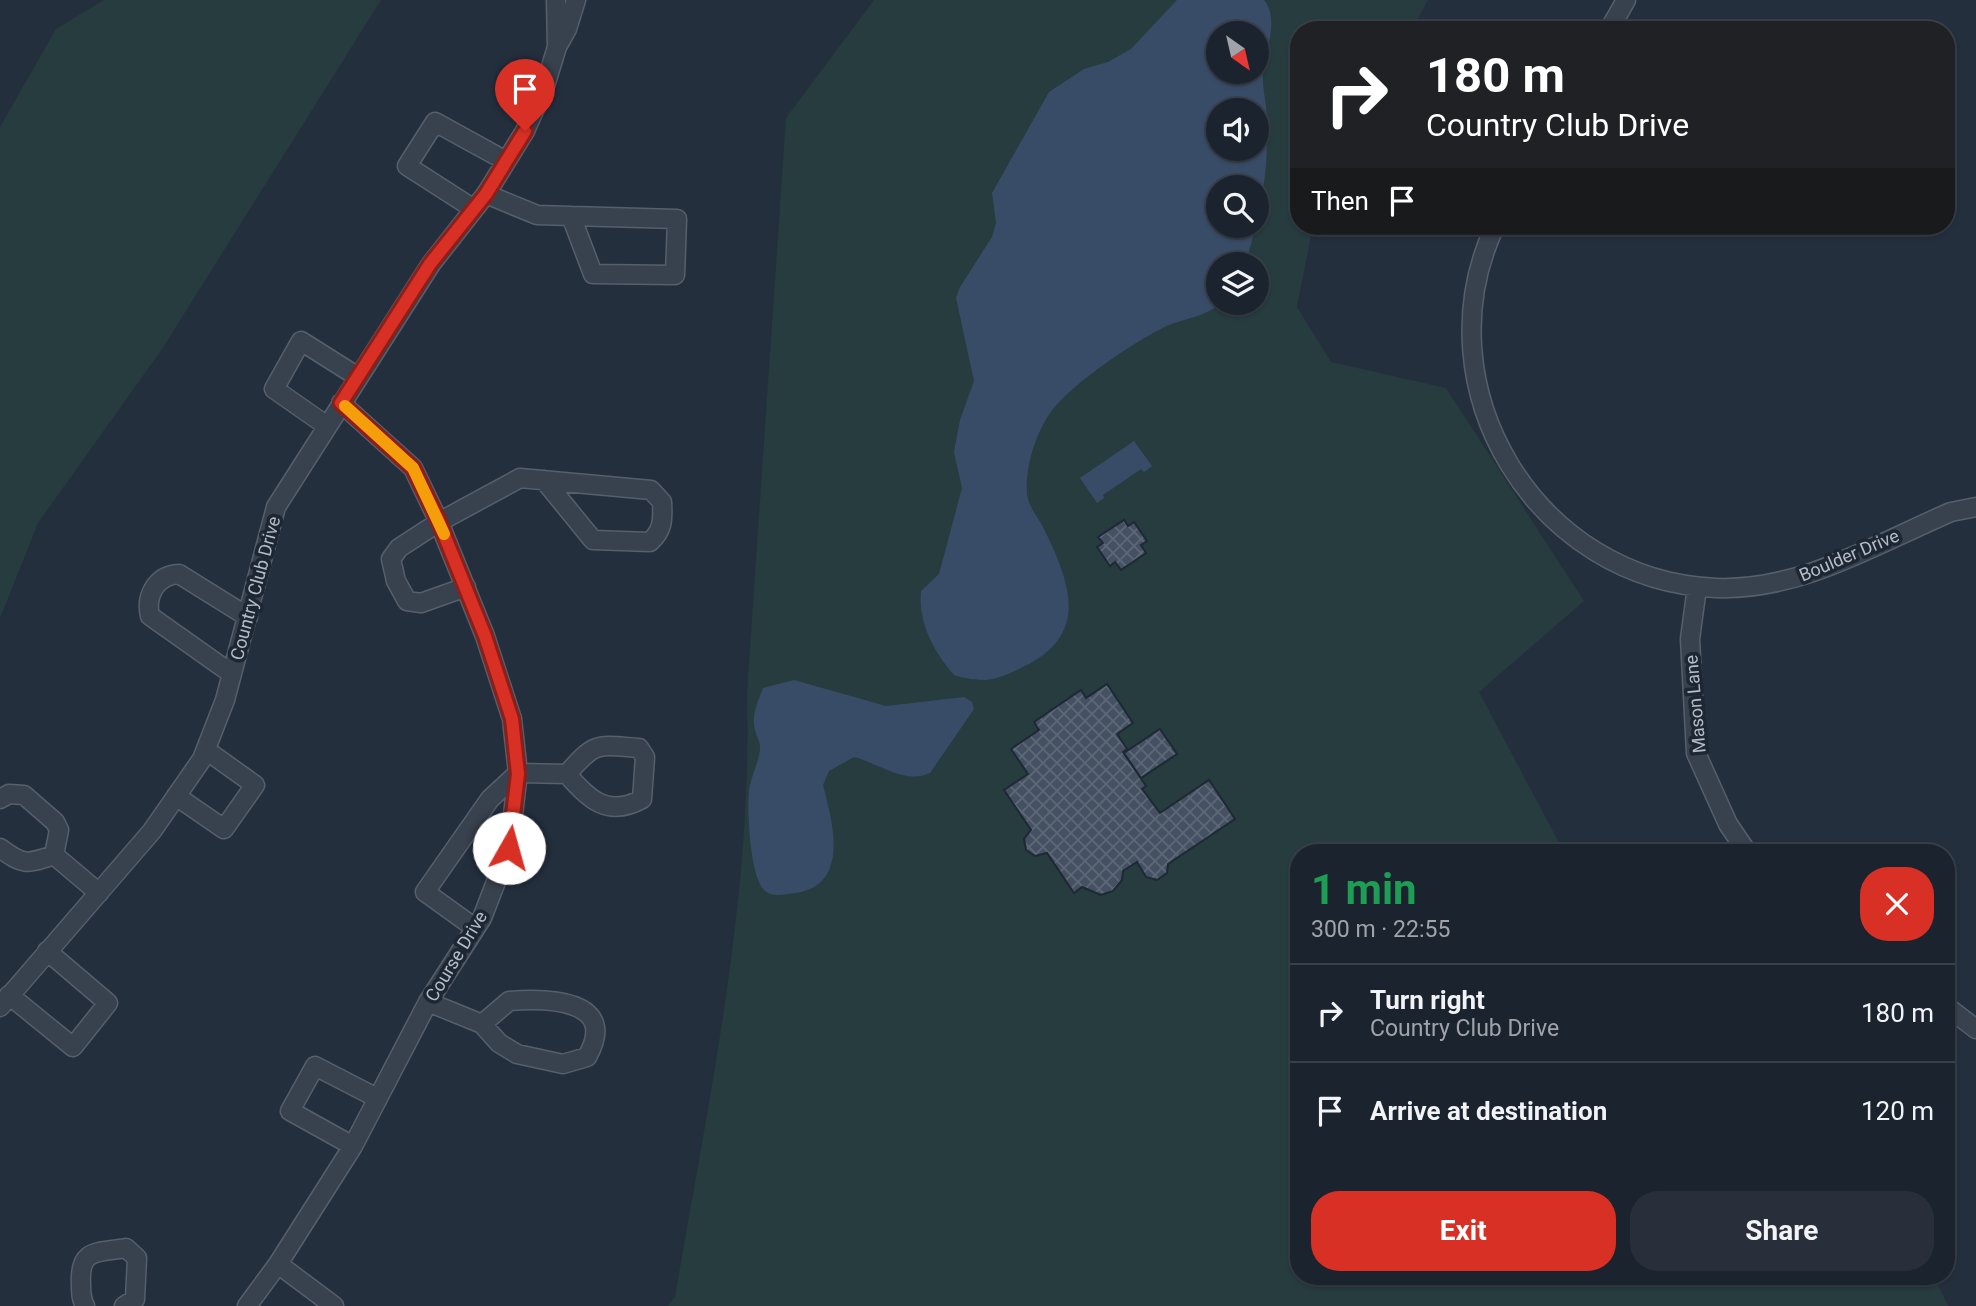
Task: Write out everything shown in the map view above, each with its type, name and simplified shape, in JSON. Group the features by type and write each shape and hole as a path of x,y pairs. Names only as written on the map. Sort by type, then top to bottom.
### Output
{"street":[{"name":"Country Club Drive","path":"556,0 557,47"},
{"name":"Country Club Drive","path":"4,1001 152,831 206,750 232,674 276,507 430,264 486,194 525,131 545,86 576,0"},
{"path":"1614,21 1626,0"},
{"path":"474,209 407,166 435,122 506,161"},
{"path":"486,194 537,215 677,219 675,275 593,274 571,216"},
{"name":"Boulder Drive","path":"1493,235 1479,275 1472,335 1480,398 1501,453 1530,495 1587,546 1644,574 1697,587 1750,586 1799,578 1951,512 1976,507"},
{"path":"327,426 274,389 300,341 358,377"},
{"name":"Course Drive","path":"247,1306 278,1264 352,1146 428,1002 475,928 509,848 518,774 512,719 466,587 439,522 413,468 341,403"},
{"path":"466,587 421,603 407,601 396,581 391,559 399,548 439,522 520,478 544,480 651,490 662,502 663,523 659,534 650,542 593,540 544,480"},
{"path":"232,674 150,616 148,601 152,590 163,579 179,574 248,617"},
{"name":"Mason Lane","path":"1697,587 1690,639 1696,753 1728,824 1742,844"},
{"path":"475,928 425,892 490,799 518,774 566,774 586,752 598,745 639,748 645,757 642,799 631,805 600,805 587,798 566,774"},
{"path":"176,796 224,829 255,785 206,750"},
{"path":"0,799 9,794 24,795 55,822 59,830 54,855"},
{"path":"0,848 18,862 29,863 54,855"},
{"path":"54,855 99,893"},
{"path":"4,1001 73,1047 108,1003 47,951"},
{"path":"428,1002 482,1024 508,1049 563,1064 587,1057 596,1031 592,1017 579,1006 517,1000 499,1006 482,1024"},
{"path":"1955,1013 1976,1029"},
{"path":"352,1146 290,1111 315,1066 377,1098"},
{"path":"85,1306 81,1300 80,1265 84,1259 92,1253 126,1248 137,1258 137,1291 135,1299 124,1306"},
{"path":"278,1264 334,1306"}],"green space":[{"path":"104,0 381,0 162,349 38,523 0,618 0,127 56,29"},
{"path":"874,0 1428,0 1417,21 1290,21 1290,235 1311,235 1297,307 1331,362 1446,388 1584,601 1479,692 1560,844 1290,844 1290,1285 1938,1285 1948,1306 668,1306 675,1297 726,996 736,921 747,769 747,693 786,118"}],"water":[{"path":"1177,0 1264,0 1271,17 1269,41 1269,21 1206,21 1206,84 1263,84 1265,98 1206,98 1206,161 1266,161 1265,175 1206,175 1206,238 1253,238 1249,252 1206,252 1206,312 1167,326 1133,345 1087,377 1062,399 1047,418 1033,450 1027,494 1060,565 1069,602 1067,620 1061,636 1048,651 1029,664 993,679 965,678 954,675 940,657 925,626 921,603 921,591 939,574 962,488 954,452 960,420 974,381 956,298 960,287 992,237 996,223 992,193 1049,92 1084,69 1108,62 1131,49"},
{"path":"1134,441 1152,466 1144,472 1141,469 1103,495 1104,498 1097,503 1080,478"},
{"path":"794,680 886,706 964,697 972,702 974,709 930,773 921,776 901,775 854,757 829,771 823,785 833,832 831,865 825,878 813,887 796,893 776,895 765,891 760,884 751,844 749,792 760,745 754,719 763,688"}],"building":[{"path":"1124,520 1128,526 1134,522 1147,541 1141,545 1146,553 1121,570 1115,562 1110,566 1097,547 1103,543 1098,537"},
{"path":"1107,684 1133,723 1117,734 1127,749 1123,752 1146,786 1142,789 1160,813 1209,780 1235,819 1168,864 1167,873 1157,880 1146,877 1137,862 1123,871 1122,880 1113,891 1101,895 1082,887 1074,893 1047,853 1035,856 1026,850 1024,839 1031,830 1004,790 1028,774 1011,749 1039,730 1034,722 1081,690 1086,698"},
{"path":"1160,729 1177,754 1141,778 1124,753"}],"slow traffic":[{"path":"345,406 413,468 444,534"}],"route":[{"path":"509,848 518,774 512,719 485,636 439,522 413,468 341,403 430,264 486,194 525,131"}]}
